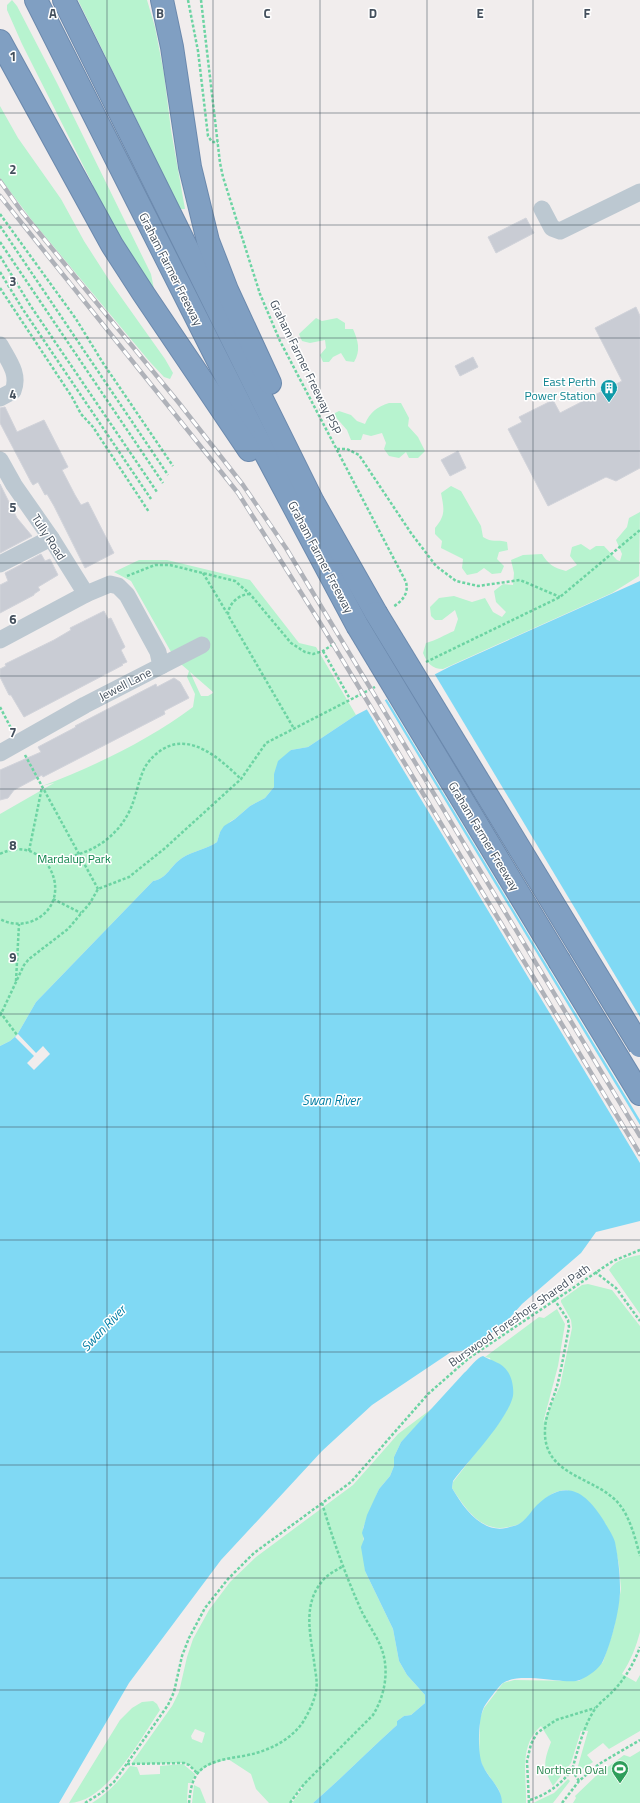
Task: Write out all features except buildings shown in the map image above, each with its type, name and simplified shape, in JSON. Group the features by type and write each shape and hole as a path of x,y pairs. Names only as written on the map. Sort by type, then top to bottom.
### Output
{"highway":[{"name":"Graham Farmer Freeway","path":"36,0 254,432 357,625 640,1094"},
{"name":"Graham Farmer Freeway","path":"64,0 313,502 385,610 640,1046"},
{"path":"162,0 172,47 190,167 208,241 227,290 385,610"},
{"path":"0,41 112,245 243,440 357,625"},
{"path":"0,69 21,108 60,150"}],"street":[{"path":"542,209 552,228 560,231 640,192"},
{"path":"0,345 16,376 16,384 13,391 0,398"},
{"name":"Tully Road","path":"0,460 14,485 51,538 86,594"},
{"path":"0,564 51,538"},
{"path":"0,640 86,594 110,584"},
{"name":"Jewell Lane","path":"0,753 78,709 161,666 158,652 127,595 118,586 110,584"},
{"path":"161,666 202,646"}],"path":[{"path":"188,0 198,51 208,136 212,142 218,142"},
{"name":"Graham Farmer Freeway PSP","path":"201,0 223,177 264,305 280,341 406,582 407,589 405,596 401,601 385,610"},
{"path":"0,214 76,320 103,363 173,466"},
{"path":"0,226 168,475"},
{"path":"1,244 163,484"},
{"path":"0,256 26,299 157,492"},
{"path":"0,272 26,314 151,499"},
{"path":"0,288 72,397 81,414 93,427 149,512"},
{"path":"337,449 347,449 359,455 411,533 436,566 456,582 478,586 520,580 560,597"},
{"path":"420,665 560,597 640,530"},
{"path":"110,584 155,565 170,565 203,572 234,581 250,594 291,643 305,652 313,654 322,651 335,643"},
{"path":"203,572 293,727"},
{"path":"228,615 232,604 243,595 250,594"},
{"path":"322,651 350,699"},
{"path":"17,1035 0,1014 24,965 29,959 68,928 90,903 98,889 129,877 164,849 242,779 266,743 293,727 378,685"},
{"path":"0,707 7,721"},
{"path":"0,854 15,849 30,851 40,856 51,858 79,854 104,843 113,835 130,810 145,768 151,759 169,746 181,743 196,746 222,761 242,779"},
{"path":"27,758 98,889"},
{"path":"30,851 42,786"},
{"path":"0,919 18,924 35,920 45,913 53,899 55,884 53,872 40,856"},
{"path":"53,899 81,913"},
{"path":"16,983 18,924"},
{"name":"Burswood Foreshore Shared Path","path":"85,1803 101,1793 114,1782 168,1705 174,1692 182,1656 189,1638 205,1608 228,1579 254,1553 351,1482 428,1394 442,1380 469,1358 595,1272 623,1255 640,1250"},
{"path":"595,1272 616,1288 640,1321"},
{"path":"554,1299 568,1320 569,1327 564,1358 546,1424 545,1431 547,1445 560,1467 600,1487 622,1507 640,1556"},
{"path":"290,1803 304,1784 374,1715 381,1703 385,1686 383,1654 363,1613 343,1566 322,1502"},
{"path":"189,1803 190,1790 198,1774 205,1767 216,1762 256,1754 271,1748 289,1738 302,1723 310,1709 316,1690 316,1673 308,1625 309,1610 314,1594 325,1578 343,1566"},
{"path":"596,1708 556,1720 537,1733 531,1744 527,1761 529,1802 552,1790 561,1783 572,1770 580,1743 591,1716 596,1708 625,1677 634,1662 640,1647"},
{"path":"562,1803 580,1781 599,1764 640,1740"},
{"path":"127,1764 184,1763 198,1774"},
{"path":"572,1770 580,1781"}],"green space":[{"path":"12,0 17,6 57,83 151,274 154,289 149,287 93,196 93,185 22,44 7,10 7,5"},
{"path":"78,0 147,0 155,27 164,74 171,130 185,209 180,209"},
{"path":"0,106 18,138 61,199 84,241 111,283 165,359 173,373 170,379 164,377 150,362 34,223 0,178"},
{"path":"316,318 322,321 337,318 345,323 345,329 353,329 358,346 358,353 354,362 346,361 341,353 333,357 329,362 323,362 320,355 326,348 325,340 310,343 302,341 299,334"},
{"path":"389,403 401,403 409,418 408,426 418,437 425,451 418,458 409,458 406,452 399,458 389,456 384,449 386,443 382,433 371,436 363,434 361,440 351,440 347,430 333,414 339,411 351,415 357,421 365,424 374,410"},
{"path":"451,486 461,491 481,526 483,537 489,540 507,542 508,550 499,552 497,559 504,566 501,573 492,574 484,568 477,573 467,575 462,568 463,559 441,548 442,541 435,534 435,528 443,515 441,493"},
{"path":"640,512 639,576 612,593 443,669 433,667 426,660 423,653 426,643 454,631 458,619 455,610 442,620 435,620 431,616 430,607 439,598 454,596 472,602 485,598 493,612 502,617 506,612 496,602 494,591 503,584 513,585 514,573 511,560 523,555 542,554 552,565 566,571 577,565 570,556 572,547 581,544 590,550 596,546 604,546 617,560 620,561 622,554 616,540 627,527 629,518"},
{"name":"Mardalup Park","path":"139,560 167,560 250,580 299,643 316,647 356,715 308,747 291,750 274,774 274,787 265,798 250,806 231,821 220,832 217,842 182,858 162,878 153,881 36,1002 17,1035 10,1041 0,1046 0,814 54,783 42,786 80,771 120,752 159,730 193,707 195,694 187,677 189,671 175,659 131,581 114,572","holes":["190,672 213,692 208,696 201,696"]},
{"path":"640,1255 640,1314 609,1270 619,1261"},
{"path":"588,1284 612,1290 640,1326 640,1632 633,1653 622,1674 636,1682 640,1675 640,1731 609,1749 603,1743 587,1755 593,1762 581,1770 578,1766 588,1731 581,1731 571,1763 553,1786 549,1780 545,1764 551,1742 541,1726 534,1734 526,1752 526,1803 502,1803 499,1790 483,1767 479,1757 480,1718 484,1708 503,1683 514,1680 579,1681 603,1662 614,1628 621,1589 619,1565 614,1541 603,1520 567,1490 553,1493 547,1497 519,1524 510,1527 498,1528 482,1523 468,1511 452,1488 453,1482 498,1424 507,1410 490,1358 485,1357 539,1317 544,1318 557,1309 565,1324 558,1366 543,1423 560,1386 572,1328 571,1320 561,1300 582,1285"},
{"path":"434,1407 401,1442 394,1457 394,1466 390,1476 379,1489 363,1528 365,1571 393,1629 399,1661 407,1675 425,1695 425,1703 411,1715 404,1716 397,1721 397,1725 313,1803 292,1803 303,1788 303,1784 290,1803 269,1803 256,1789 251,1774 228,1759 205,1767 198,1774 189,1765 183,1763 131,1764 172,1706 179,1692 187,1657 193,1639 209,1610 230,1582 256,1557 353,1485 398,1434","holes":["195,1729 205,1733 202,1743 192,1739 191,1736"]},
{"path":"153,1701 157,1704 160,1710 133,1752 121,1767 109,1781 96,1792 83,1800 69,1803 120,1720 132,1708 142,1702"},
{"name":"Northern Oval","path":"640,1751 640,1803 573,1803 576,1798 575,1796 597,1775 624,1755 630,1757"},
{"path":"183,1764 195,1774 191,1783 188,1783 187,1803 92,1803 113,1786 130,1766 137,1767 140,1775 160,1774 160,1766"},
{"path":"568,1779 570,1781 553,1803 533,1803 554,1793"},
{"path":"194,1785 200,1788 206,1803 192,1803"}],"water":[{"name":"Swan River","path":"640,581 640,1221 596,1232 581,1253 522,1304 506,1322 468,1350 451,1352 372,1405 322,1451 221,1560 129,1683 59,1803 0,1803 0,1046 10,1041 17,1035 36,1002 153,881 162,878 182,858 217,842 220,832 224,826 250,806 265,798 274,787 274,774 278,761 291,750 308,747 356,715 451,666"},
{"path":"483,1356 500,1364 506,1369 512,1380 513,1396 496,1428 453,1481 452,1488 467,1510 474,1517 489,1527 497,1528 506,1528 521,1523 537,1505 547,1497 557,1492 566,1490 574,1492 590,1502 604,1521 613,1537 619,1565 619,1604 615,1625 606,1654 601,1664 596,1669 580,1680 563,1681 523,1678 509,1680 501,1685 484,1707 480,1720 479,1737 481,1761 498,1788 502,1803 313,1803 397,1725 397,1721 404,1716 411,1715 425,1703 425,1695 407,1675 399,1661 393,1629 365,1571 361,1547 364,1539 362,1533 367,1515 379,1489 390,1476 394,1466 394,1457 401,1442 474,1363"}],"pier":[{"path":"434,673 640,1017 640,1120 386,698"},
{"path":"384,699 640,1125 640,1163 366,708"},
{"path":"18,1034 36,1053 43,1046 50,1054 34,1070 27,1063 34,1056 15,1037"}],"railway":[{"path":"0,181 22,212 179,403 243,485 286,548 640,1136"},
{"path":"0,196 238,493 319,621 640,1154"}],"place":[{"name":"East Perth Power Station","path":"609,403"},
{"name":"Northern Oval","path":"620,1784"}]}
